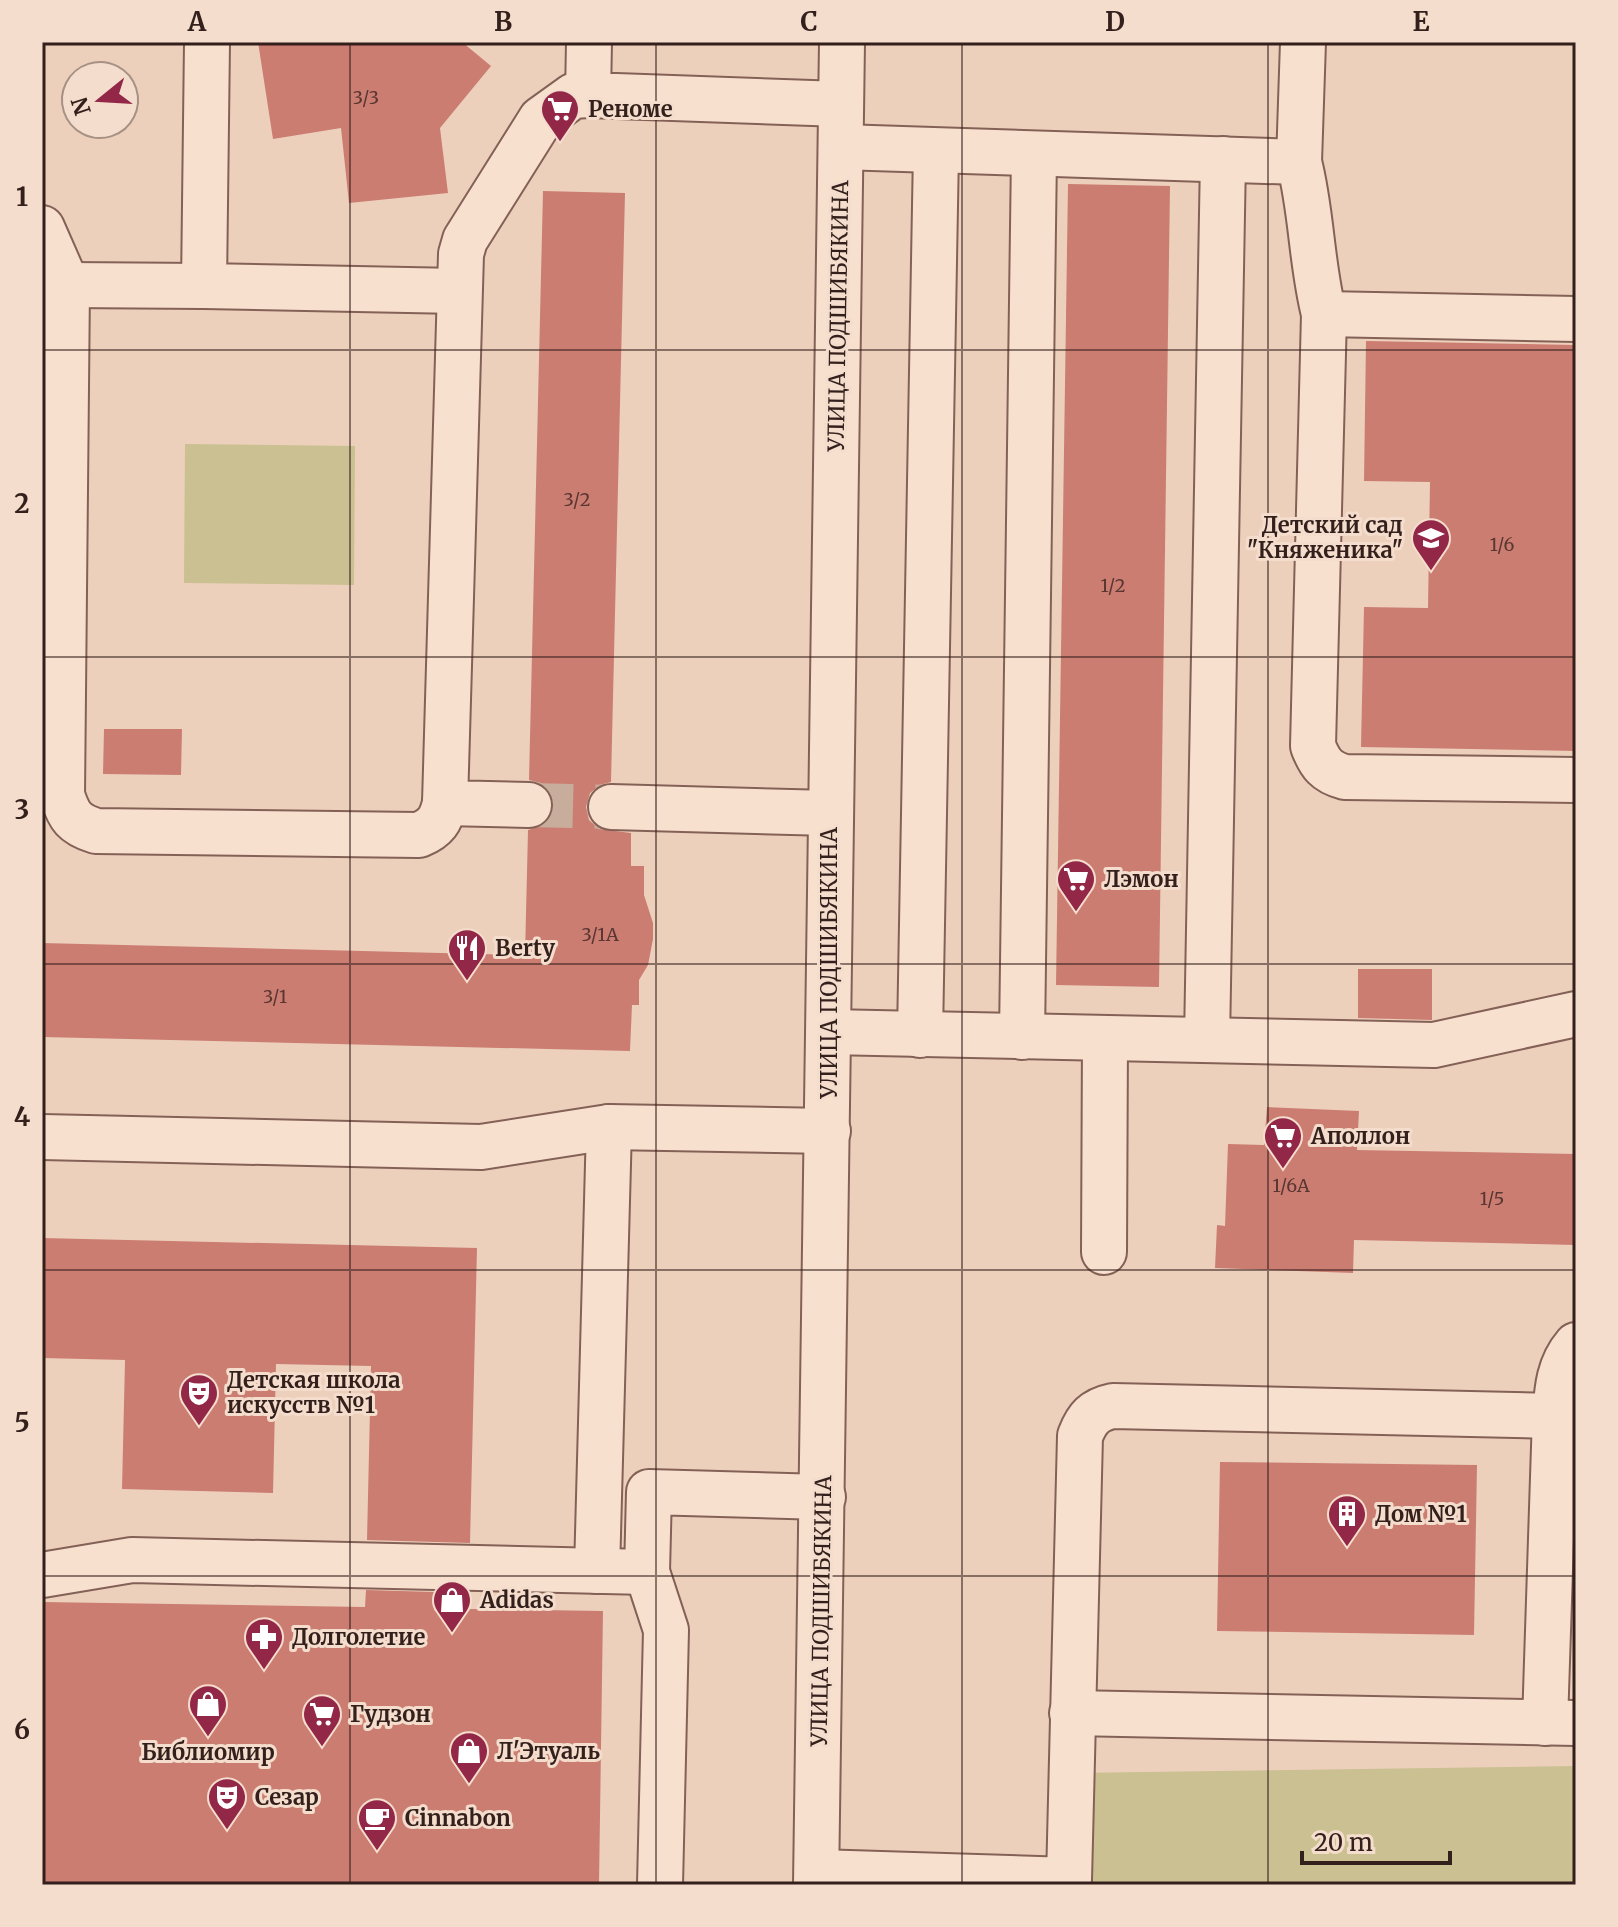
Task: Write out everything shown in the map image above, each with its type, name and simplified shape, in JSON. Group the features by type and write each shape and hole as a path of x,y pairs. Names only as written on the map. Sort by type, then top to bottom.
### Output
{"street":[{"path":"204,286 207,42"},
{"path":"588,95 589,42"},
{"name":"УЛИЦА ПОДШИБЯКИНА","path":"816,1878 842,42"},
{"path":"1303,42 1299,162 1310,207 1313,261 1324,314 1313,746 1320,764 1331,773 1345,777 1576,780"},
{"path":"42,228 67,285 62,795 68,814 81,826 96,831 419,835 431,830 441,820 445,803 459,291 465,240 541,119 573,96 841,104"},
{"path":"841,147 1299,162"},
{"path":"920,1035 936,151"},
{"path":"1022,1037 1034,154"},
{"path":"1207,1040 1223,159"},
{"path":"67,285 459,291"},
{"path":"1324,314 1576,319"},
{"path":"445,803 529,805"},
{"path":"611,807 830,813"},
{"path":"829,1032 1434,1045 1576,1014"},
{"path":"1104,1252 1105,1038"},
{"path":"597,1571 609,1127"},
{"path":"42,1137 481,1147 609,1127 828,1131"},
{"path":"1072,1713 1561,1723 1565,1470 1555,1416 1558,1377 1568,1354 1576,1345"},
{"path":"816,1878 1069,1883 1080,1436 1086,1420 1098,1409 1113,1406 1555,1416"},
{"path":"602,1448 649,1492 823,1497"},
{"path":"649,1492 647,1572 666,1630 660,1885"},
{"path":"42,1575 132,1560 647,1572"}],"shaded area":[{"path":"185,444 355,446 354,585 184,583"},
{"path":"1576,1766 1576,1885 1071,1885 1071,1773"}],"building":[{"path":"258,42 462,42 491,66 440,128 448,193 349,203 341,128 273,139"},
{"path":"1068,184 1170,186 1159,987 1056,985"},
{"path":"543,191 625,193 611,782 600,785 590,793 586,807 589,820 599,829 631,833 631,866 644,866 644,895 653,923 653,939 648,965 639,980 639,1005 632,1005 630,1051 42,1037 42,943 525,955 528,830 542,826 550,819 554,806 550,792 541,783 529,780"},
{"path":"1366,341 1576,345 1576,751 1361,747 1364,607 1428,608 1430,482 1364,481"},
{"path":"104,729 182,729 181,775 103,774"},
{"path":"1358,969 1432,969 1432,1020 1358,1018"},
{"path":"1267,1107 1359,1111 1357,1150 1576,1154 1576,1245 1354,1240 1353,1273 1215,1268 1217,1225 1225,1226 1228,1144 1264,1145"},
{"name":"Детская школа искусств №1","path":"42,1238 477,1248 470,1543 367,1540 371,1366 276,1364 273,1493 122,1489 125,1360 42,1358"},
{"name":"Дом №1","path":"1220,1462 1477,1465 1474,1635 1217,1631"},
{"name":"Гудзон","path":"366,1590 469,1593 468,1609 603,1611 599,1885 42,1885 42,1602 365,1607"}],"tunnel":[{"path":"529,805 611,807"}],"place":[{"name":"Реноме","path":"560,143"},
{"name":"Детский сад \"Княженика\"","path":"1431,572"},
{"name":"Лэмон","path":"1076,913"},
{"name":"Berty","path":"467,982"},
{"name":"Аполлон","path":"1283,1170"},
{"name":"Детская школа искусств №1","path":"199,1427"},
{"name":"Дом №1","path":"1347,1548"},
{"name":"Adidas","path":"452,1634"},
{"name":"Долголетие","path":"264,1671"},
{"name":"Библиомир","path":"208,1738"},
{"name":"Гудзон","path":"322,1748"},
{"name":"Л'Этуаль","path":"469,1785"},
{"name":"Сезар","path":"227,1831"},
{"name":"Cinnabon","path":"377,1852"}]}
